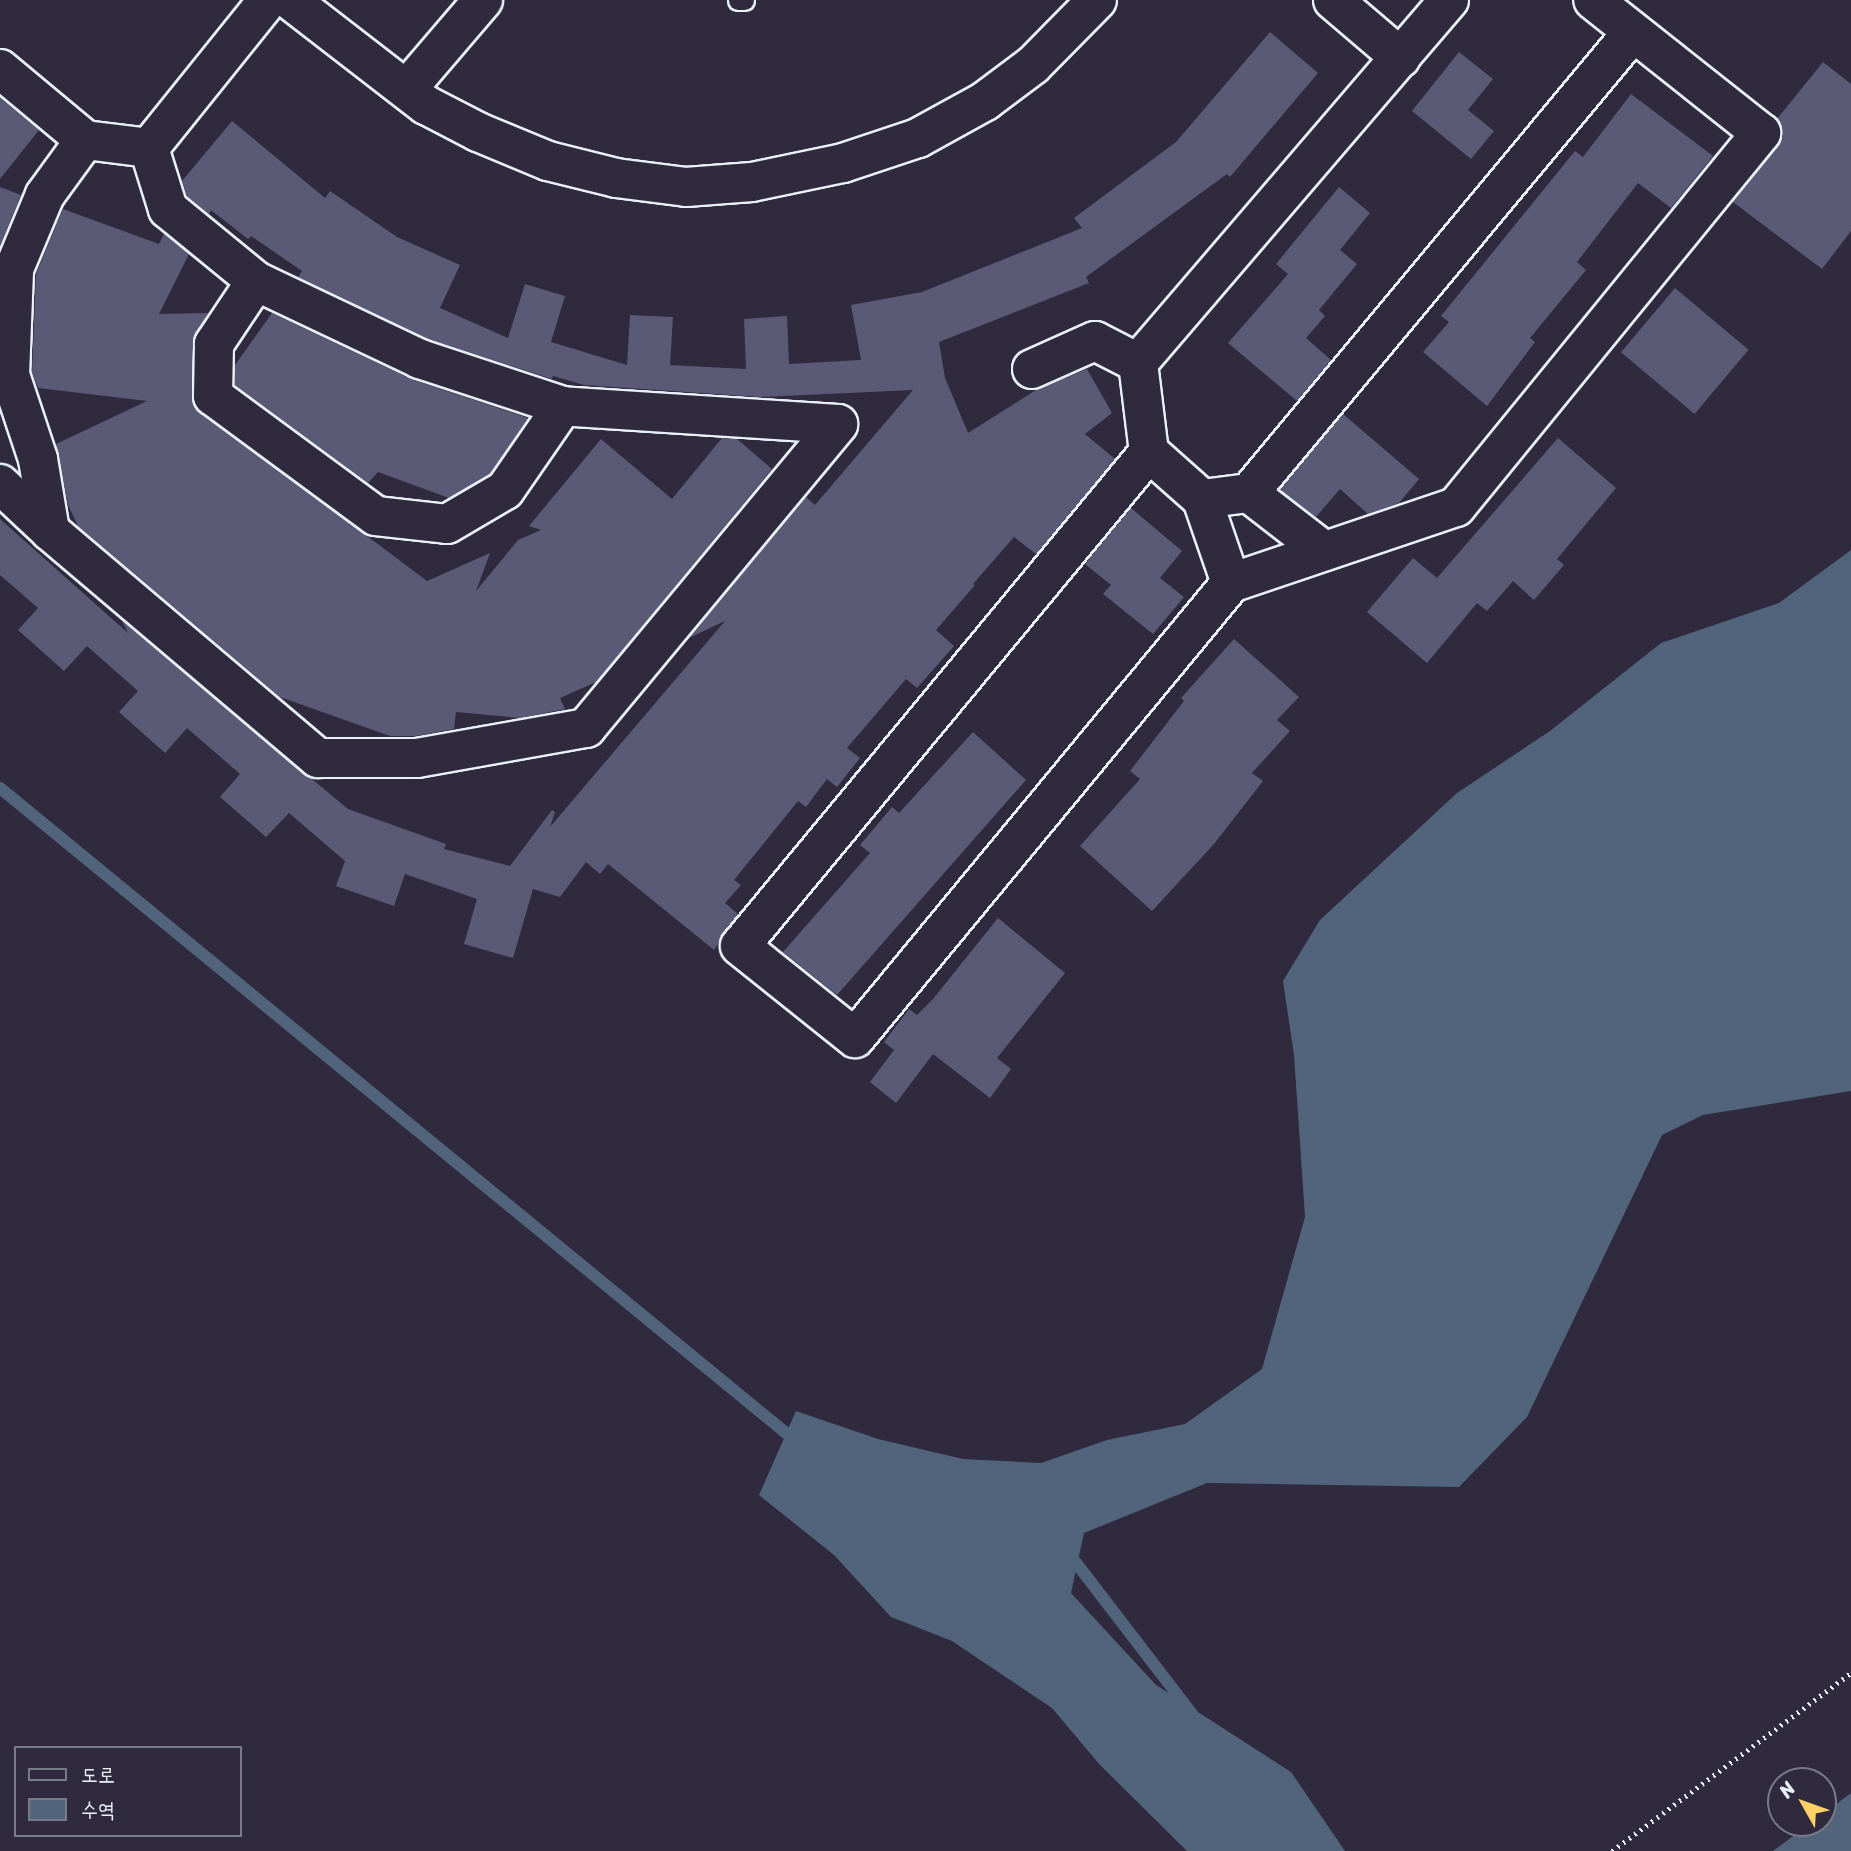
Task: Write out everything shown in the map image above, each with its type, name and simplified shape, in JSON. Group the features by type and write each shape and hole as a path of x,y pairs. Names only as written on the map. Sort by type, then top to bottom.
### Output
{"street":[{"path":"149,148 268,0"},
{"path":"290,0 426,105 478,132 548,161 616,178 686,187 752,182 843,163 918,138 985,101 1033,65 1097,0"},
{"path":"407,89 483,0"},
{"path":"1333,0 1401,58"},
{"path":"1231,583 1202,499 1149,452 1138,363 1449,0"},
{"path":"1149,452 740,946 855,1038 1231,583 1456,507 1761,133 1594,0"},
{"path":"1202,499 1249,493 1633,32"},
{"path":"0,69 85,140 149,148"},
{"path":"50,531 38,459 10,374 14,269 45,195 85,140"},
{"path":"0,484 50,531 318,758 417,758 586,728 838,424 563,406 420,359 256,281 168,209 149,148"},
{"path":"256,281 214,344 213,396 376,516 447,524 505,491 563,406"},
{"path":"1032,369 1095,341 1138,363"},
{"path":"1249,493 1324,551"}],"lane":[{"path":"738,0 744,0"}],"path":[{"path":"1612,1851 1851,1673"}],"water":[{"path":"1851,550 1851,1091 1703,1115 1662,1135 1527,1417 1459,1487 1207,1483 1084,1533 1071,1593 1156,1685 1291,1772 1345,1851 1187,1851 1100,1765 1052,1708 952,1641 891,1617 834,1555 759,1495 796,1411 878,1439 963,1459 1041,1463 1107,1440 1185,1424 1262,1369 1305,1217 1294,1055 1283,981 1320,920 1457,793 1550,731 1661,643 1779,603"},
{"path":"1851,1793 1851,1851 1773,1851 1792,1837 1837,1837 1837,1804"}],"building":[{"path":"1270,32 1318,73 1230,177 1227,174 1086,277 1089,283 939,342 945,378 968,433 1036,390 1087,369 1112,413 1085,434 1115,459 1036,554 1014,537 973,584 975,585 936,630 954,646 917,688 906,679 847,748 860,758 837,787 827,779 806,807 798,801 734,880 741,885 725,903 738,914 714,950 608,864 600,874 586,862 560,897 533,889 513,958 464,944 477,899 405,874 394,906 336,886 345,861 289,813 266,837 220,797 240,774 187,728 165,753 119,712 138,691 87,646 64,671 18,630 38,608 0,575 0,519 128,633 122,621 348,809 446,844 444,849 510,866 552,810 555,812 550,827 725,621 689,638 806,497 815,505 913,390 760,397 584,385 553,376 552,379 428,339 298,277 302,271 251,236 248,239 211,210 209,214 187,196 182,181 232,121 325,198 330,191 397,237 460,265 440,308 508,338 525,284 565,296 551,342 627,365 630,315 673,317 670,365 746,369 744,319 787,316 789,364 861,360 851,305 922,292 1082,228 1074,218 1176,142"},
{"path":"1459,52 1493,79 1468,110 1494,131 1471,159 1412,111"},
{"path":"1823,62 1851,84 1851,231 1822,269 1733,202 1778,146 1783,136 1777,119"},
{"path":"1631,94 1713,156 1671,208 1638,183 1577,262 1586,270 1530,338 1535,342 1487,406 1423,352 1449,322 1441,316 1575,151 1583,157"},
{"path":"0,98 39,130 0,179"},
{"path":"0,187 21,195 0,246"},
{"path":"1339,187 1370,213 1340,250 1357,264 1319,310 1325,316 1306,338 1331,360 1297,401 1228,343 1288,274 1276,264"},
{"path":"63,209 159,244 164,234 189,254 159,314 208,313 192,344 194,406 427,581 490,553 476,591 518,540 541,530 529,526 601,439 672,499 722,438 737,439 772,469 596,682 560,698 565,709 520,718 456,712 454,729 415,736 390,736 280,697 78,526 68,505 56,444 147,401 38,388 32,372 36,274"},
{"path":"1675,288 1749,350 1695,414 1621,352"},
{"path":"272,313 411,379 528,418 490,474 449,498 378,472 368,483 235,385 235,365"},
{"path":"1343,414 1419,479 1399,503 1368,514 1340,489 1316,517 1280,490"},
{"path":"1558,438 1616,488 1557,559 1564,565 1534,600 1513,581 1487,611 1477,603 1427,663 1367,612 1413,558 1437,578"},
{"path":"1131,508 1182,551 1160,578 1184,597 1153,634 1103,594 1111,585 1085,564"},
{"path":"1234,639 1299,697 1277,720 1290,731 1252,773 1263,781 1214,844 1152,911 1080,846 1140,779 1130,771 1184,701 1181,698"},
{"path":"973,732 1026,780 837,995 783,952 870,853 860,845 892,807 899,813"},
{"path":"998,918 1065,973 997,1058 1011,1069 990,1098 933,1054 896,1103 870,1082 894,1050 884,1042 909,1009 917,1015 933,999"}],"waterway":[{"path":"0,788 786,1433 801,1438"},
{"path":"1067,1551 1192,1714"}]}
